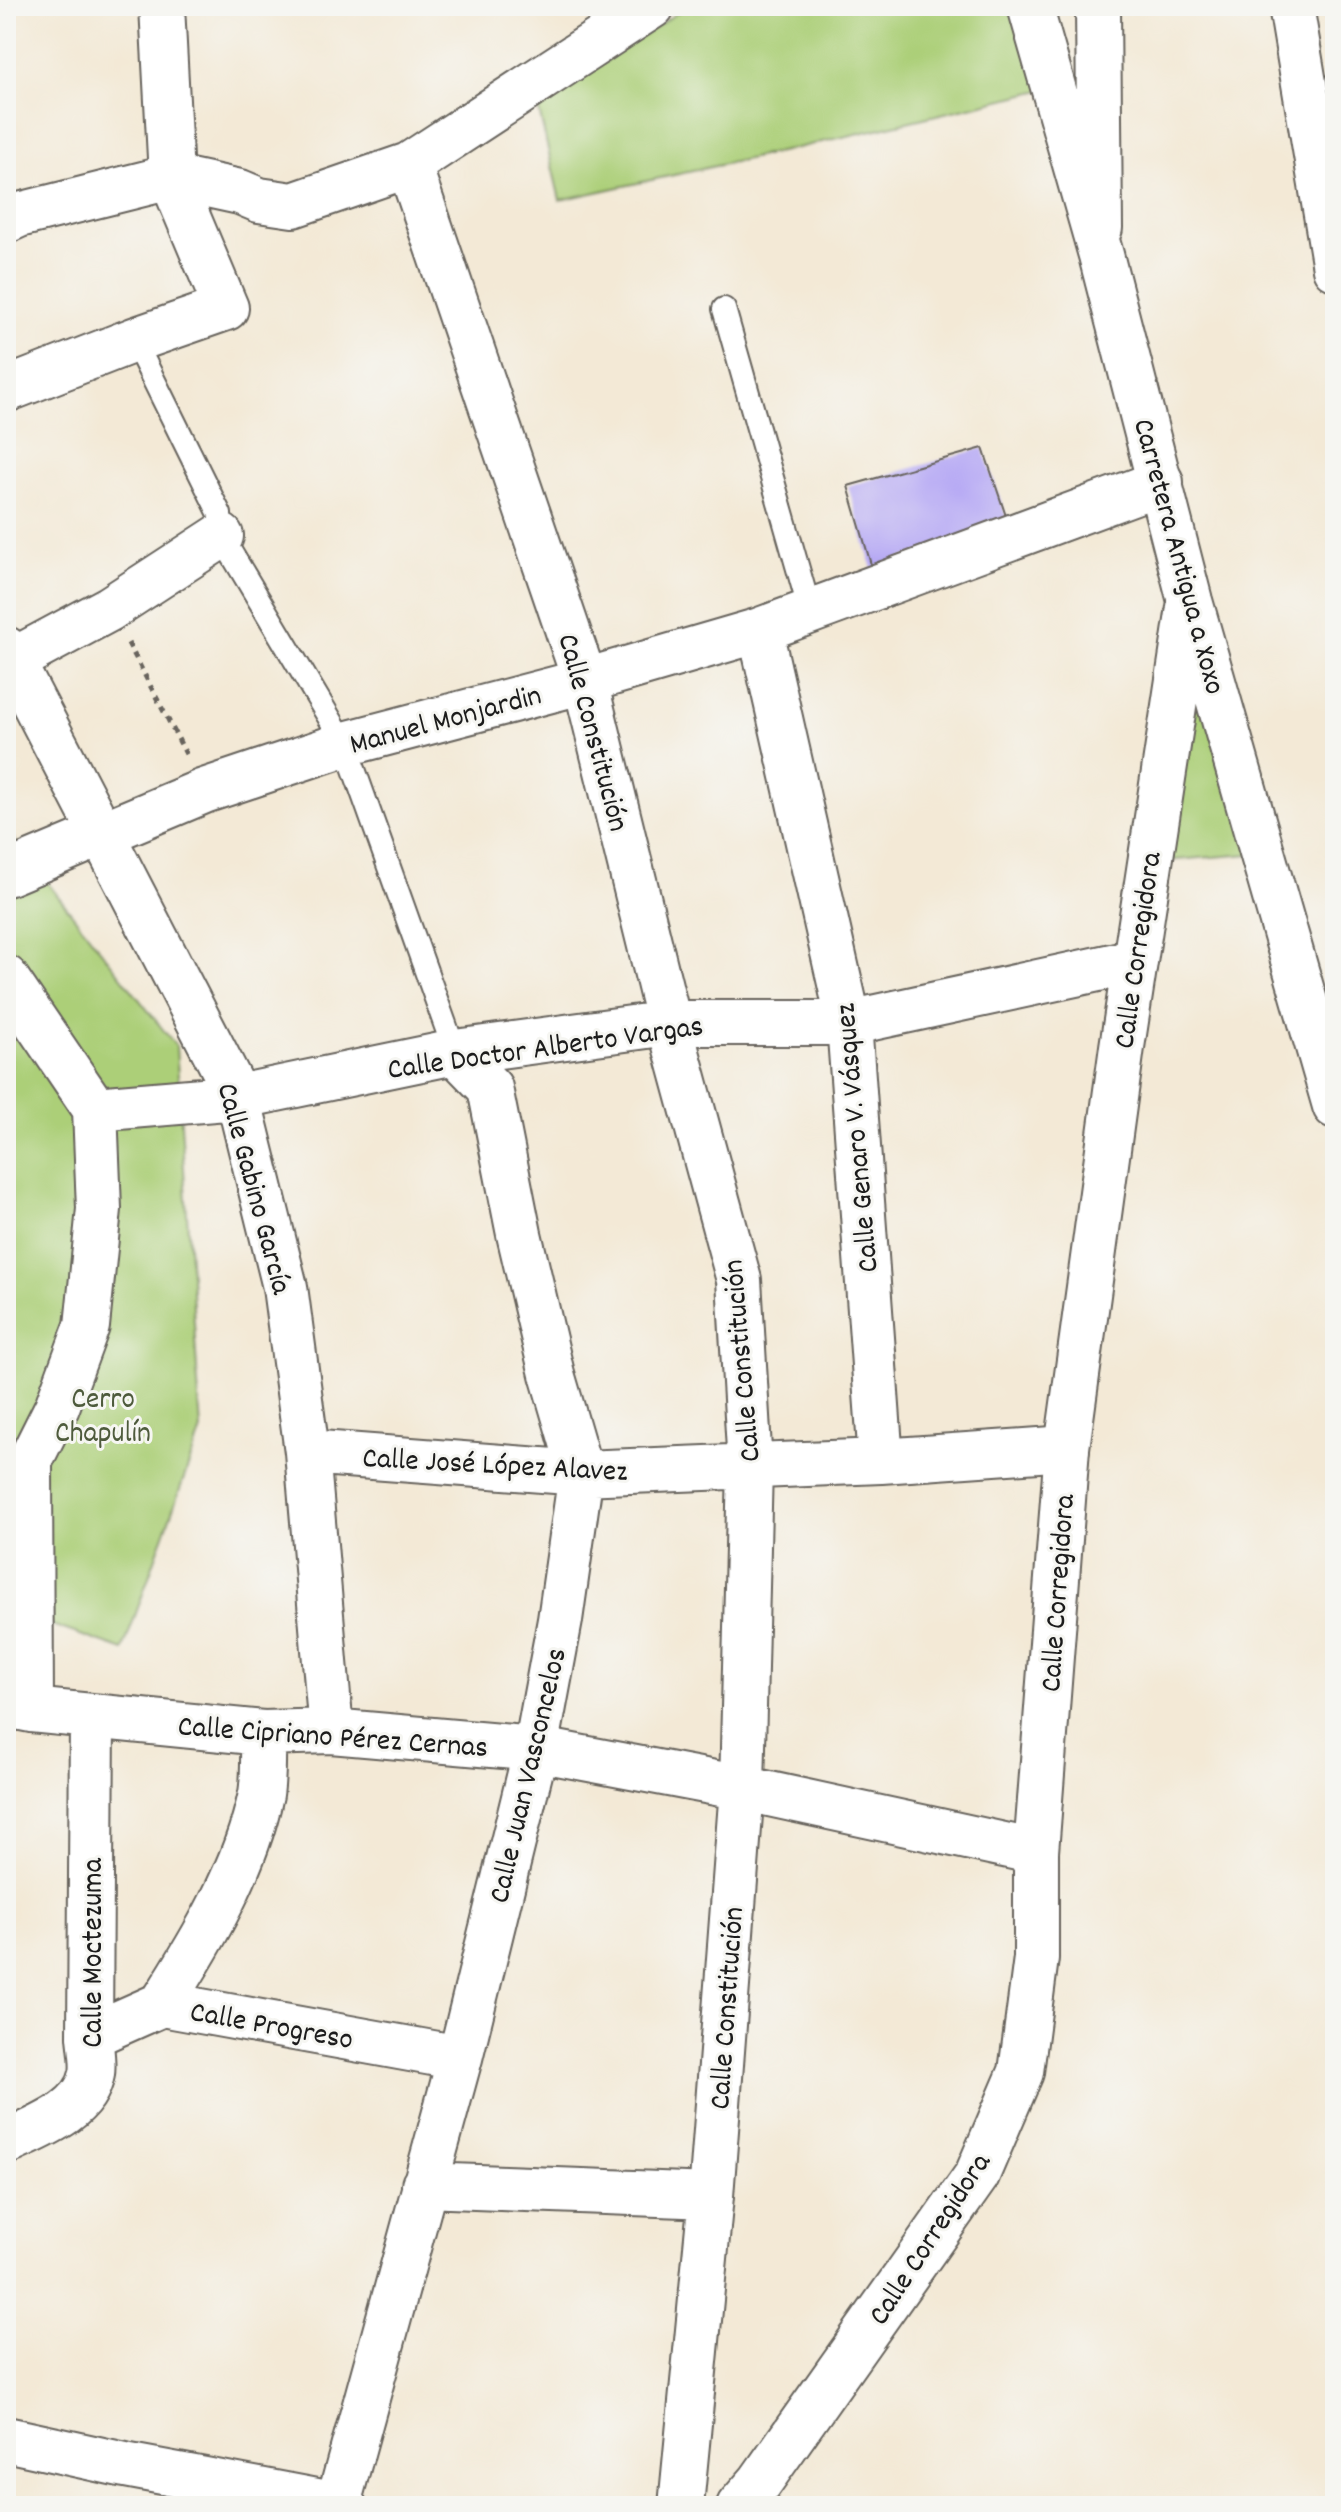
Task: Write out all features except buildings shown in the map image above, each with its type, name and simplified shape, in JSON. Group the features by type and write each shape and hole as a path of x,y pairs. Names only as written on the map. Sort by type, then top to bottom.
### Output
{"street":[{"path":"6,390 226,308 171,177 162,6"},
{"path":"6,221 19,215 171,177 240,192 259,200 293,205 409,165 652,6"},
{"name":"Carretera Antigua a Xoxo","path":"1030,6 1101,255 1190,601 1335,1106"},
{"path":"1098,6 1101,255"},
{"path":"1291,6 1335,268"},
{"name":"Calle Constitución","path":"409,165 585,681 669,1023 739,1280 750,1467 742,1788 711,2196 681,2506"},
{"name":"Manuel Monjardin","path":"6,874 204,791 345,744 585,681 760,630 1161,482"},
{"path":"9,655 109,609 221,536"},
{"name":"Calle Corregidora","path":"739,2506 760,2482 977,2175 1021,2072 1036,1958 1036,1852 1067,1448 1135,961 1190,601"},
{"name":"Calle Genaro V. Vásquez","path":"760,630 849,1023 881,1461"},
{"name":"Calle Gabino García","path":"9,655 238,1097 285,1287 307,1452 331,1731"},
{"name":"Calle Doctor Alberto Vargas","path":"95,1109 238,1097 455,1052 669,1023 849,1023 1135,961"},
{"path":"6,978 95,1109 99,1209 87,1326 57,1407 18,1457 18,1707"},
{"name":"Calle Juan Vasconcelos","path":"341,2505 460,2058 536,1749 560,1620 581,1473 552,1374 490,1088 455,1052"},
{"name":"Calle José López Alavez","path":"307,1452 581,1473 881,1461 1067,1448"},
{"name":"Calle Cipriano Pérez Cernas","path":"18,1707 263,1733 331,1731 536,1749 742,1788 1036,1852"},
{"name":"Calle Moctezuma","path":"6,2143 57,2117 84,2096 93,2073 90,2036 92,1717"},
{"path":"162,2004 207,1934 245,1847 261,1793 263,1733"},
{"name":"Calle Progreso","path":"90,2036 162,2004 460,2058"},
{"path":"424,2185 711,2196"},
{"path":"6,2439 125,2465 341,2505"}],"lane":[{"path":"724,309 810,611"},
{"path":"134,340 220,514 221,536 345,744 455,1052"}],"path":[{"path":"109,609 204,791"}],"green space":[{"path":"687,6 1017,6 1042,90 560,200 538,107"},
{"path":"1190,567 1276,852 1138,863"},
{"name":"Cerro Chapulín","path":"6,830 176,1046 201,1430 123,1650 6,1609"}]}
